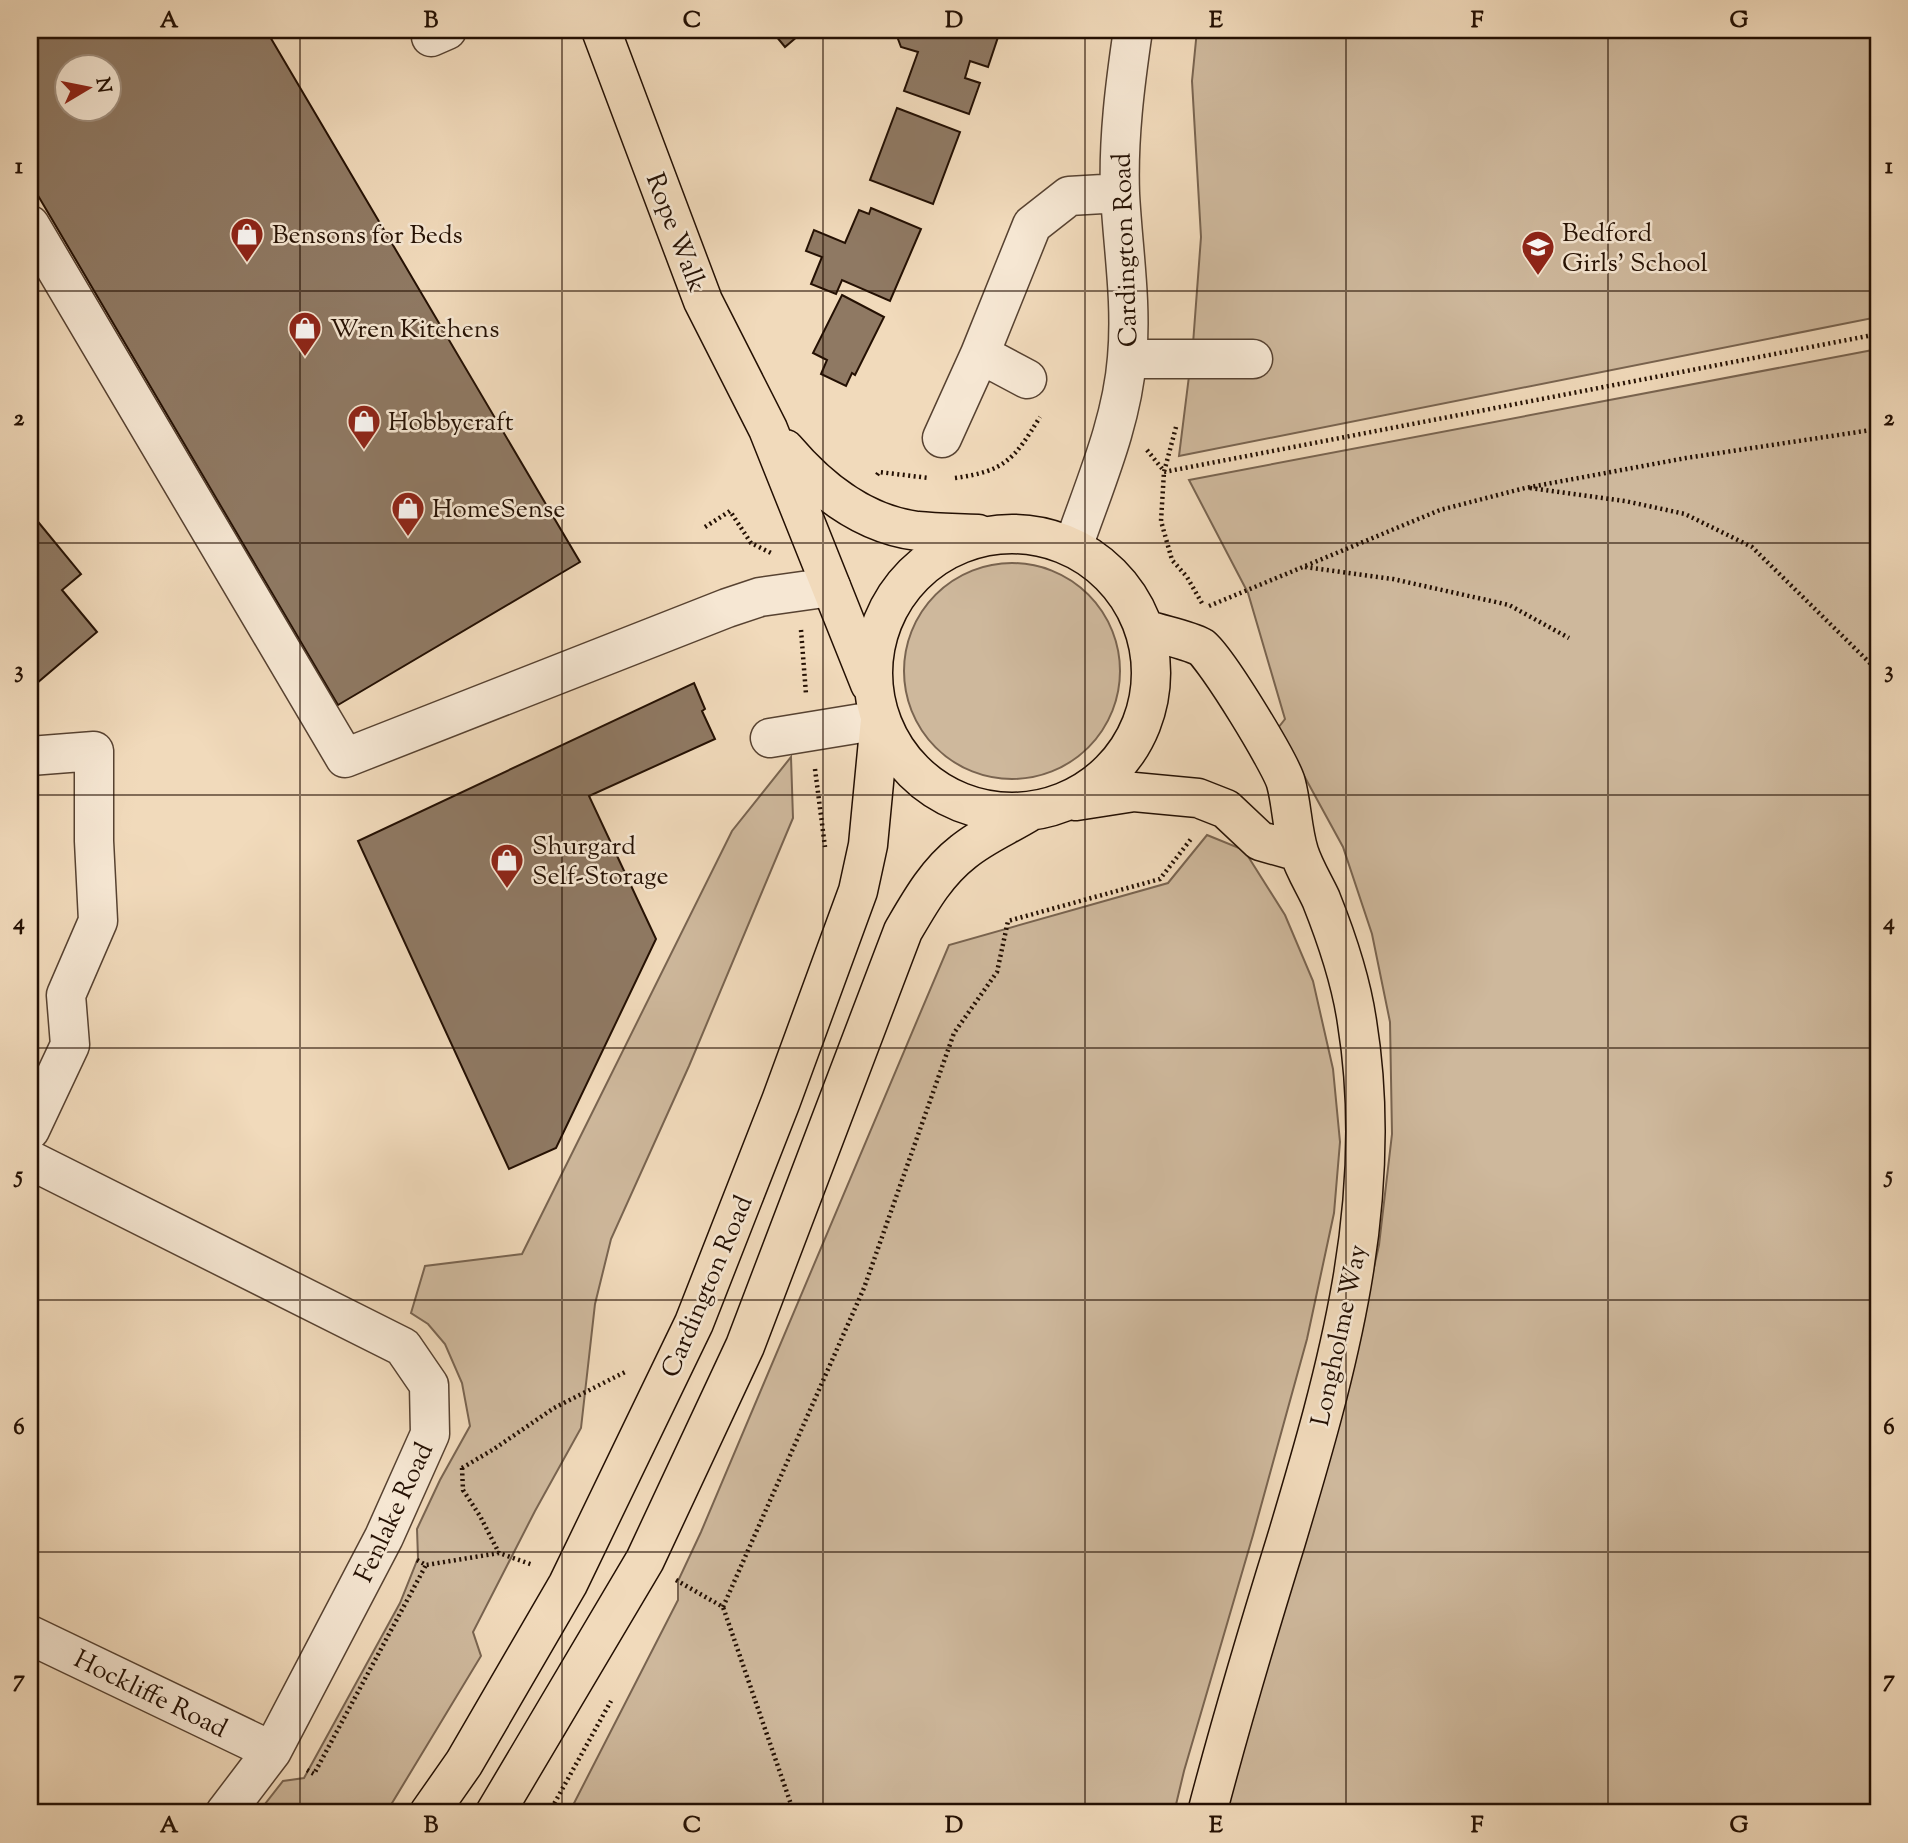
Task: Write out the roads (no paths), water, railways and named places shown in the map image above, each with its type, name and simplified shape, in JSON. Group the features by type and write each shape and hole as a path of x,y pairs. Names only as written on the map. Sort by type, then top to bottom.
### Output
{"main road":[{"name":"Rope Walk","path":"601,30 703,301 768,429 818,551 814,590 877,707 897,753 919,777 952,799 987,811 1029,812"},
{"name":"Rope Walk","path":"768,429 818,483 855,509 891,525 916,531 989,535"},
{"path":"989,535 1032,534 1073,547 1109,572 1135,606 1145,629 1151,657 1152,682 1145,716 1128,752 1101,781 1067,802"},
{"name":"Cardington Road","path":"429,1813 464,1763 568,1584 694,1323 781,1101 858,891 868,845 877,707 874,649 888,608 914,574 948,548 989,535"},
{"name":"Longholme Way","path":"1145,629 1203,648 1248,712 1286,779 1299,852 1337,939 1357,1020 1366,1115 1367,1170 1350,1299 1338,1355 1319,1430 1233,1715 1207,1813"},
{"path":"1029,812 1067,802 1134,792 1198,798 1226,809 1260,841 1299,852"},
{"name":"Cardington Road","path":"495,1813 645,1560 745,1346 903,930 944,869 965,850 1029,812"}],"street":[{"name":"Cardington Road","path":"1073,547 1119,414 1127,359 1129,300 1120,192 1122,107 1133,30"},
{"path":"942,438 980,354 1032,226 1069,196 1120,192"},
{"path":"30,225 345,758 727,608 760,597 814,590"},
{"path":"980,354 1027,379"},
{"path":"1127,359 1253,359"},
{"path":"770,737 810,731 877,707"},
{"path":"30,756 94,751 94,841 99,921 66,995 70,1045 30,1130"},
{"name":"Fenlake Road","path":"30,1160 403,1347 429,1385 430,1434 384,1537 272,1751 225,1813"},
{"name":"Hockliffe Road","path":"30,1635 272,1751"}],"place":[{"name":"Bensons for Beds","path":"247,264"},
{"name":"Bedford Girls' School","path":"1538,277"},
{"name":"Wren Kitchens","path":"305,358"},
{"name":"Hobbycraft","path":"364,451"},
{"name":"HomeSense","path":"408,538"},
{"name":"Shurgard Self-Storage","path":"507,890"}]}
